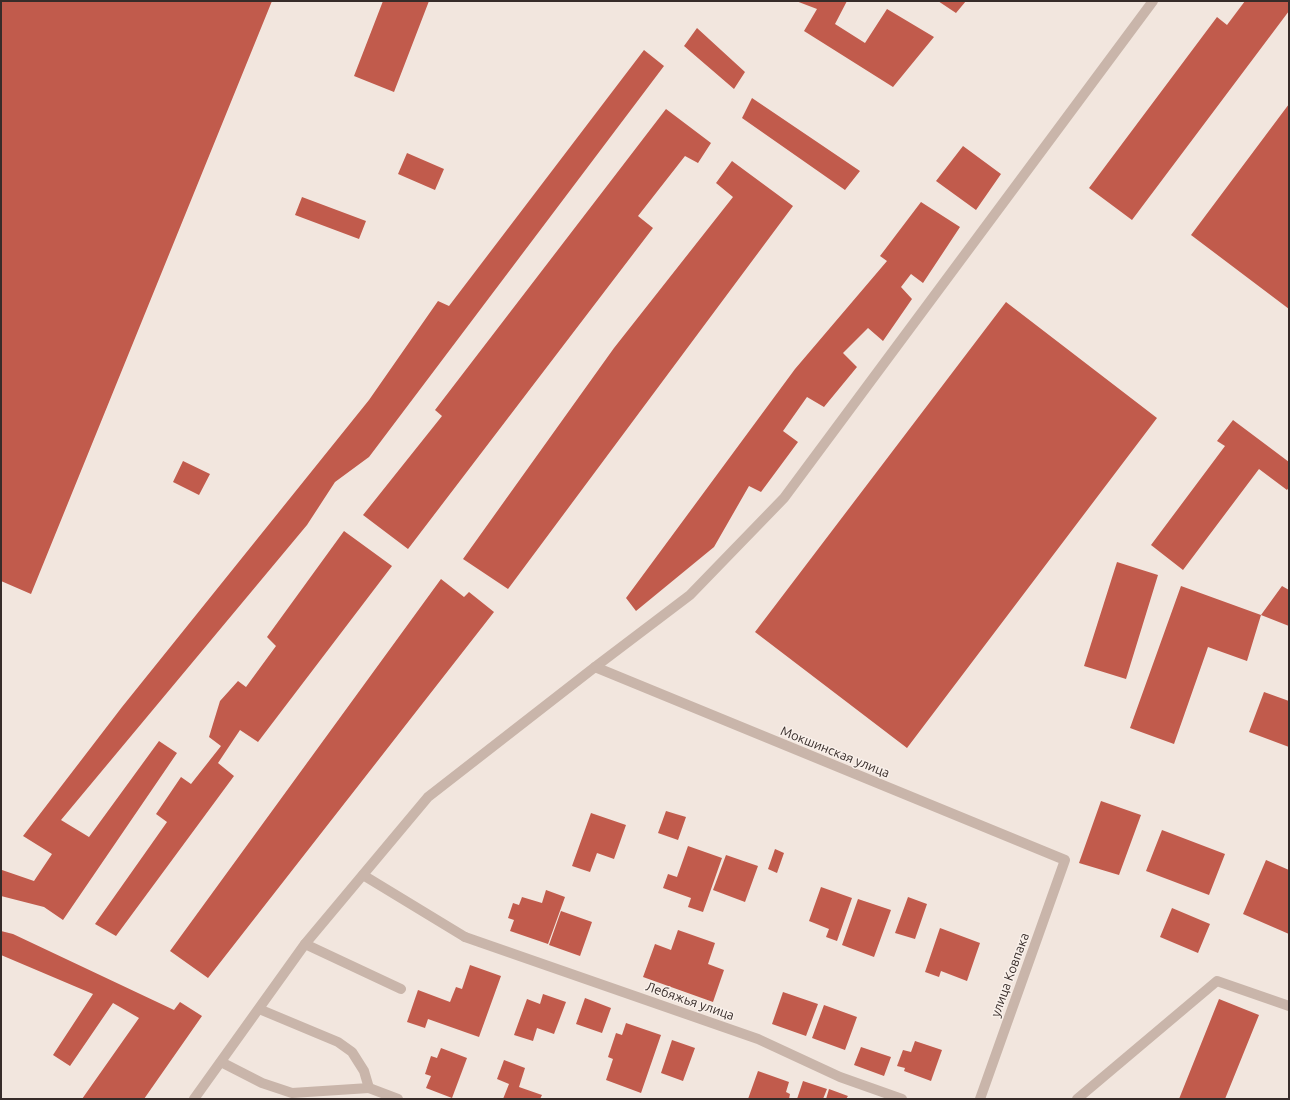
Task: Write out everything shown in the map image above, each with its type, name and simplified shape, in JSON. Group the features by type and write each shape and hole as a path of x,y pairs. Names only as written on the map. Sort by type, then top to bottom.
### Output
{"street":[{"path":"194,1099 305,944 428,797 690,595 784,498 1153,1"},
{"name":"Мокшинская улица","path":"595,667 1065,860"},
{"name":"улица Ковпака","path":"980,1099 1065,860"},
{"name":"Лебяжья улица","path":"363,875 465,937 758,1039 840,1077 902,1099"},
{"path":"305,944 401,989"},
{"path":"1077,1099 1217,981 1289,1006"},
{"path":"259,1009 338,1042 352,1052 364,1070 369,1088"},
{"path":"221,1062 262,1083 292,1093 369,1088 398,1099"}],"building":[{"path":"1,1 272,1 31,594 1,581"},
{"path":"383,1 429,1 394,92 354,76"},
{"path":"796,1 847,1 835,24 865,43 887,9 934,37 893,87 804,31 817,9"},
{"path":"938,1 966,1 956,13"},
{"path":"1245,1 1289,1 1289,11 1132,220 1089,188 1217,17 1227,25"},
{"path":"697,28 745,72 734,89 684,46"},
{"path":"644,50 664,66 369,457 335,482 307,525 61,820 89,837 159,741 177,753 63,920 44,907 1,896 2,870 34,881 52,854 23,836 122,707 369,400 438,301 449,306"},
{"path":"752,98 860,171 845,190 742,118"},
{"path":"1289,104 1289,309 1191,235"},
{"path":"666,109 711,143 698,163 685,156 638,216 653,228 408,549 363,515 442,416 435,410"},
{"path":"963,146 1001,174 976,210 936,181"},
{"path":"407,153 444,169 435,190 398,174"},
{"path":"732,161 793,206 508,589 463,559 614,348 733,197 716,183"},
{"path":"302,197 366,221 359,239 295,215"},
{"path":"921,202 960,227 923,283 911,274 901,287 912,299 883,341 868,328 843,353 857,367 824,407 807,397 783,431 798,442 761,492 749,486 714,547 636,611 626,598 795,369 887,261 880,256"},
{"path":"1006,302 1157,418 907,748 755,632"},
{"path":"1233,420 1289,462 1289,487 1287,490 1259,469 1183,570 1151,545 1225,446 1217,441"},
{"path":"183,461 210,474 199,495 173,482"},
{"path":"344,531 392,566 258,742 240,730 218,763 234,776 116,936 95,924 167,822 156,814 181,777 191,784 221,746 209,737 220,701 238,681 246,687 276,646 267,637"},
{"path":"1117,562 1158,575 1126,679 1084,666"},
{"path":"441,579 464,597 469,592 494,612 208,978 170,951"},
{"path":"1181,586 1261,615 1247,661 1208,647 1174,744 1130,728"},
{"path":"1282,586 1289,590 1289,626 1261,615"},
{"path":"1264,692 1289,701 1289,747 1249,732"},
{"path":"1101,801 1141,815 1119,875 1079,863"},
{"path":"666,811 686,817 678,840 658,833"},
{"path":"591,813 626,825 614,859 597,853 590,872 572,866"},
{"path":"1162,830 1225,854 1209,895 1146,871"},
{"path":"688,846 722,858 703,912 688,907 691,898 663,888 668,874 677,877"},
{"path":"775,849 784,853 777,873 768,869"},
{"path":"726,855 758,866 745,902 713,890"},
{"path":"1266,860 1289,870 1289,934 1243,914"},
{"path":"821,887 852,898 837,941 826,937 829,929 809,921"},
{"path":"546,890 565,897 548,944 510,931 514,920 508,918 513,903 519,905 522,897 542,903"},
{"path":"908,897 927,904 915,939 895,933"},
{"path":"858,899 891,910 874,957 842,945"},
{"path":"1172,908 1210,924 1198,953 1160,937"},
{"path":"561,911 592,922 580,956 549,945"},
{"path":"940,928 980,943 967,981 941,971 939,977 925,972"},
{"path":"678,930 715,943 708,964 724,970 713,1002 643,977 655,944 671,950"},
{"path":"1,931 13,934 174,1010 180,1002 202,1016 144,1099 82,1099 139,1018 113,1003 70,1066 53,1055 93,994 1,955"},
{"path":"470,965 501,976 479,1037 428,1019 425,1028 407,1022 418,990 450,1002 456,987 462,989"},
{"path":"783,992 818,1004 806,1036 772,1024"},
{"path":"543,994 566,1002 554,1034 537,1028 533,1041 514,1035 527,999 540,1004"},
{"path":"585,998 611,1008 602,1033 576,1024"},
{"path":"1219,999 1259,1015 1225,1099 1179,1099"},
{"path":"824,1005 857,1017 845,1050 812,1038"},
{"path":"626,1023 661,1035 641,1093 606,1080 613,1059 608,1057 616,1033 622,1035"},
{"path":"672,1040 695,1048 683,1081 661,1073"},
{"path":"915,1041 942,1050 931,1081 904,1071 905,1068 897,1066 903,1050 911,1052"},
{"path":"861,1047 891,1057 884,1076 854,1065"},
{"path":"441,1048 467,1058 452,1098 426,1088 431,1076 425,1074 431,1056 437,1058"},
{"path":"504,1060 525,1068 519,1087 542,1095 540,1099 503,1099 509,1084 497,1079"},
{"path":"758,1071 789,1082 786,1092 790,1094 789,1099 748,1099"},
{"path":"803,1081 827,1089 823,1099 797,1099"},
{"path":"829,1089 848,1096 846,1099 826,1099"}]}
